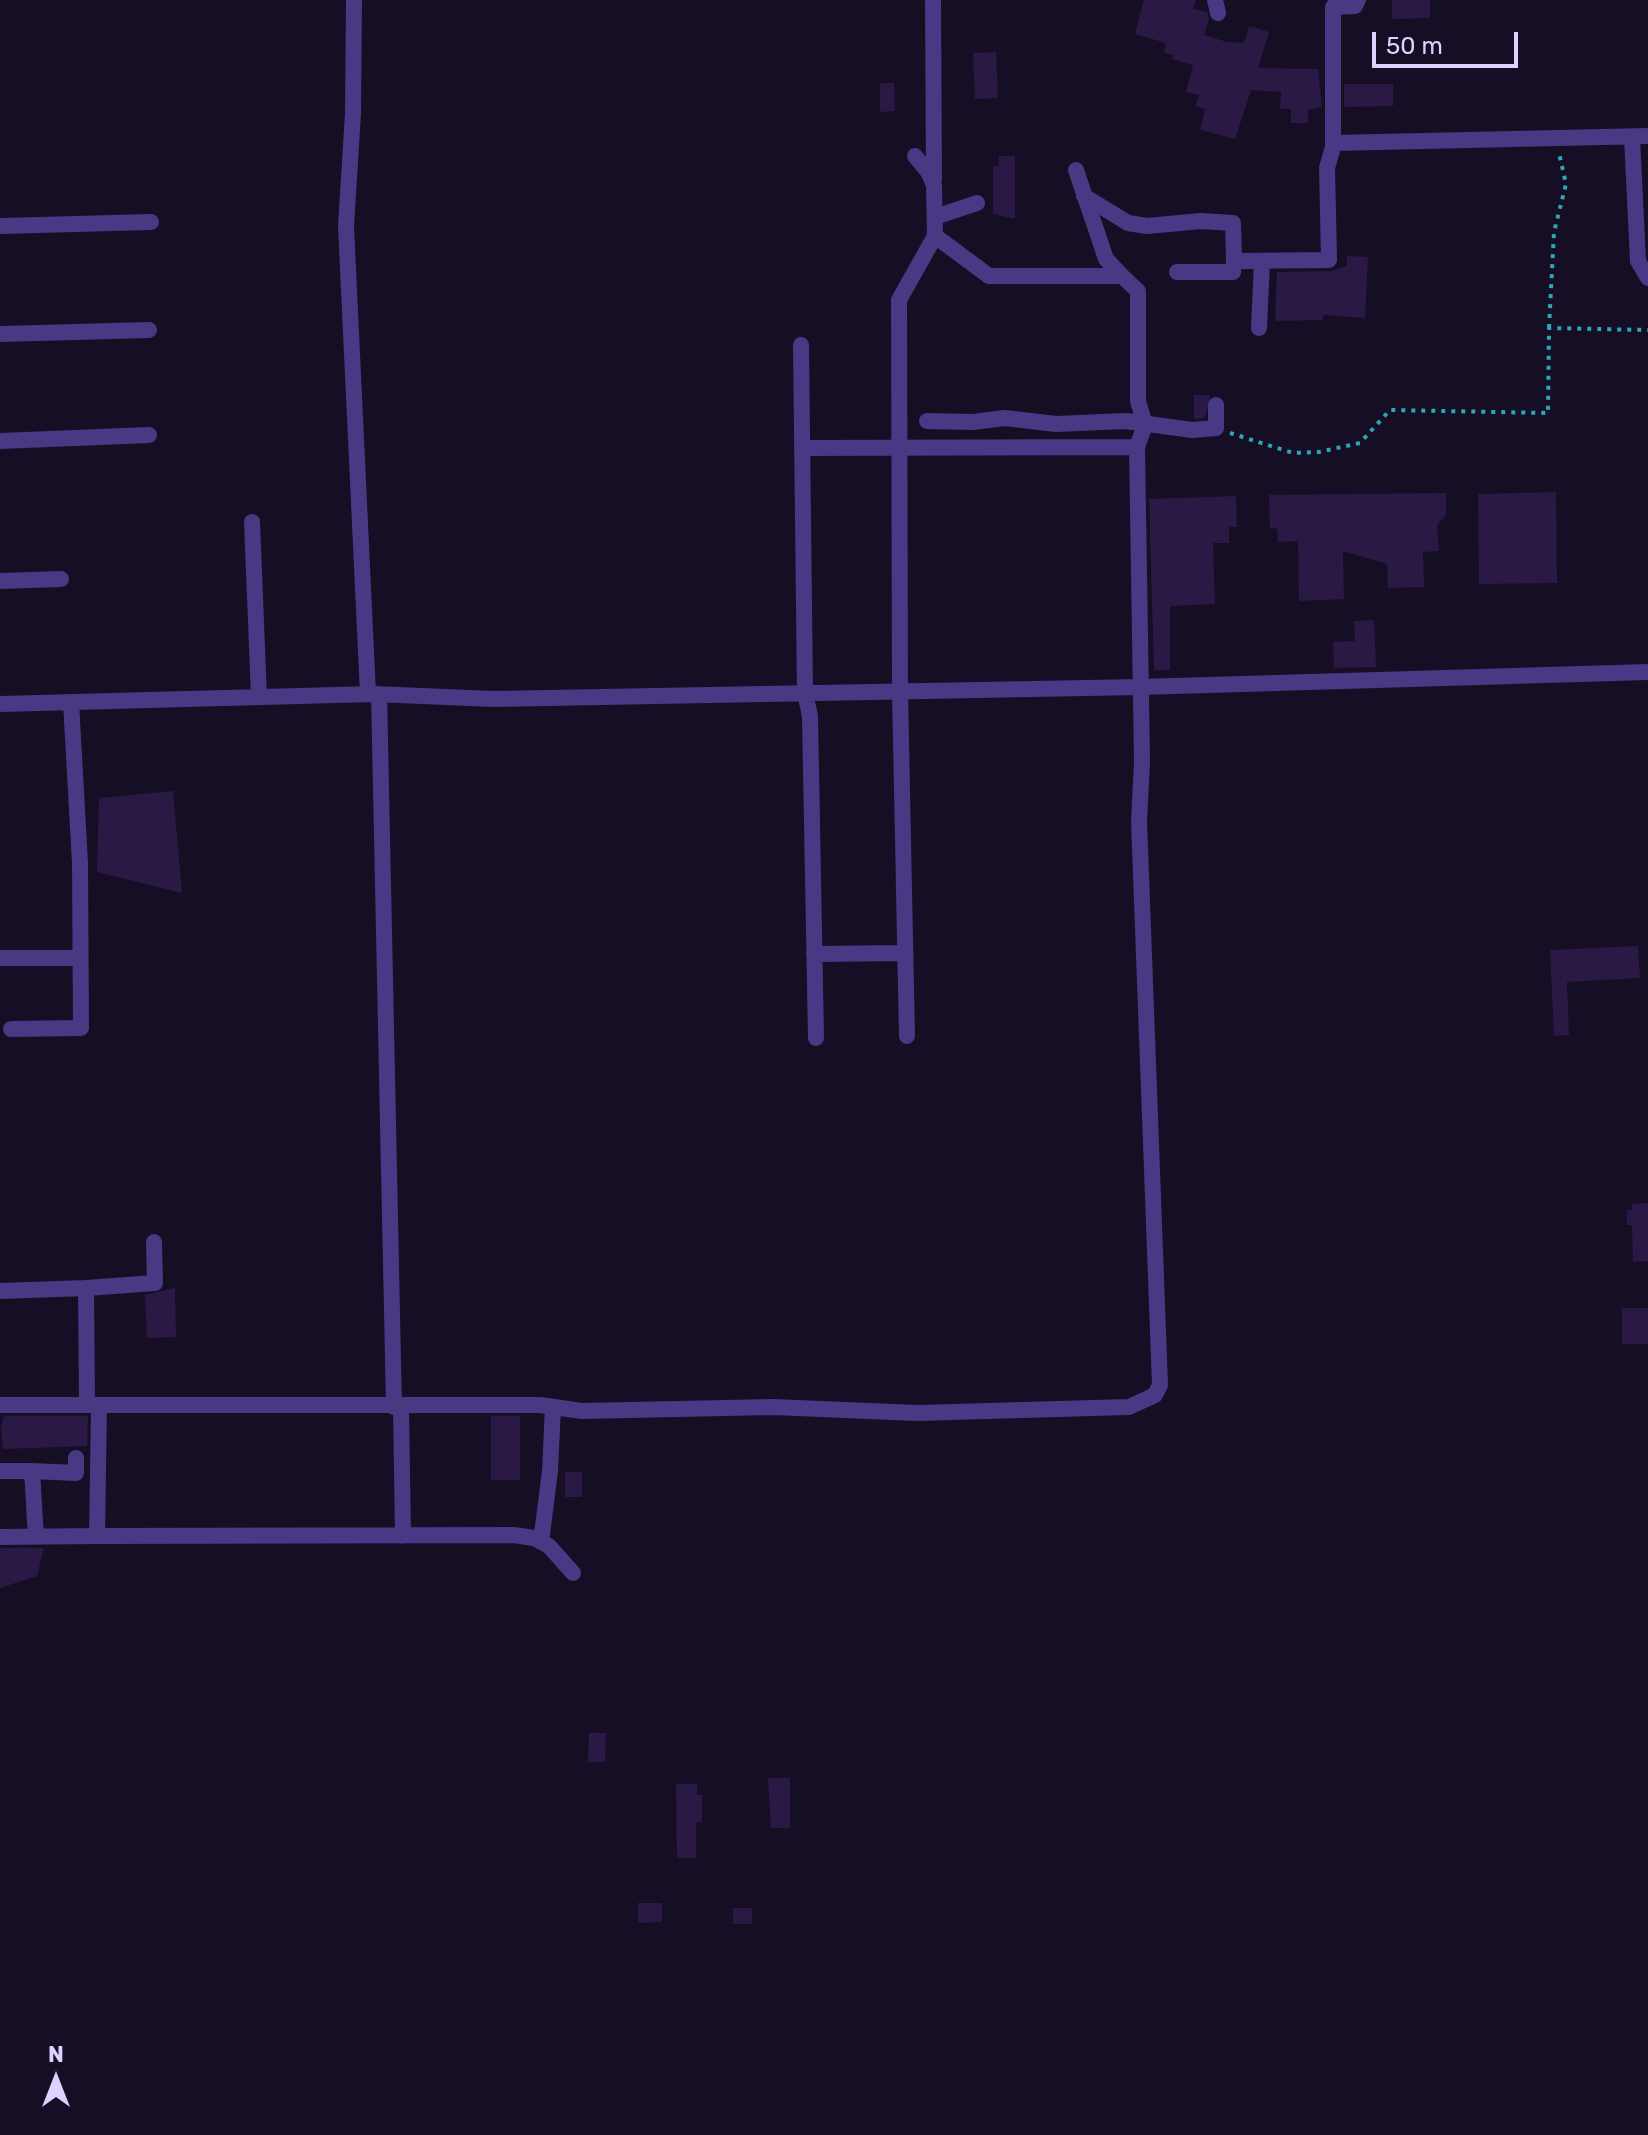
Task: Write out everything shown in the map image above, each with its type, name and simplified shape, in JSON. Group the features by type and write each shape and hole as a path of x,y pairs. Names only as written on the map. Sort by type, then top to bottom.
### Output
{"street":[{"path":"354,0 353,113 346,226 374,694 403,1536"},
{"path":"907,1036 900,692 899,300 935,236 933,0"},
{"path":"1234,261 1329,260 1327,168 1333,143 1333,7 1355,6 1358,0"},
{"path":"1333,143 1640,136 1638,261 1648,278"},
{"path":"915,156 929,173 934,186"},
{"path":"0,1405 553,1407 582,1411 773,1407 917,1413 1129,1407 1155,1395 1160,1385 1140,872 1137,447 1145,425 1138,401 1138,291 1106,259 1076,170"},
{"path":"1084,196 1128,223 1137,225 1233,223 1233,272 1177,272"},
{"path":"935,217 977,203"},
{"path":"0,226 151,222"},
{"path":"935,236 989,276 1122,276"},
{"path":"1259,328 1262,261"},
{"path":"0,334 149,330"},
{"path":"801,345 805,693 810,716 816,1038"},
{"path":"927,421 973,422 1005,418 1056,424 1126,421 1145,425 1216,428 1216,405"},
{"path":"0,441 149,435"},
{"path":"802,448 1137,447"},
{"path":"252,522 259,697"},
{"path":"0,581 61,579"},
{"path":"0,704 374,694 494,699 900,692 1648,672"},
{"path":"11,1029 81,1028 80,863 71,702"},
{"path":"814,954 905,953"},
{"path":"0,958 80,958"},
{"path":"0,1291 155,1283 154,1242"},
{"path":"86,1288 97,1536"},
{"path":"541,1542 550,1471 553,1407"},
{"path":"0,1471 76,1473 76,1458"},
{"path":"32,1471 36,1537"},
{"path":"0,1537 514,1535 541,1542 573,1573"}],"path":[{"path":"1216,428 1293,453 1319,452 1360,443 1390,410 1548,413 1554,232 1566,184 1556,138"},
{"path":"1549,328 1648,330"}],"building":[{"path":"1144,0 1196,0 1193,9 1207,12 1209,18 1204,35 1227,42 1244,43 1249,26 1269,32 1258,68 1318,69 1322,107 1308,110 1308,123 1291,123 1291,109 1280,109 1281,92 1251,90 1235,139 1200,130 1205,109 1196,106 1199,95 1186,92 1193,65 1172,59 1173,55 1164,52 1166,43 1135,34"},
{"path":"1392,0 1430,0 1430,18 1392,19"},
{"path":"996,52 998,98 975,99 973,53"},
{"path":"880,83 894,83 895,111 880,112"},
{"path":"1344,84 1393,84 1393,106 1344,107"},
{"path":"999,156 1015,156 1015,219 993,214 993,166 999,166"},
{"path":"1347,256 1368,257 1365,318 1323,315 1323,320 1275,321 1277,272 1330,271 1347,266"},
{"path":"1194,395 1210,395 1205,418 1194,419"},
{"path":"1556,492 1557,583 1479,584 1478,494"},
{"path":"1446,493 1446,515 1437,525 1439,551 1423,552 1424,587 1388,588 1387,564 1343,551 1344,599 1299,601 1298,541 1278,542 1277,528 1270,529 1269,495"},
{"path":"1236,496 1237,527 1229,527 1229,543 1213,543 1215,604 1170,606 1170,670 1154,670 1149,499"},
{"path":"1374,620 1376,667 1334,668 1333,642 1355,641 1354,621"},
{"path":"173,791 182,893 97,872 99,798"},
{"path":"1638,946 1640,978 1567,982 1569,1035 1554,1036 1550,950"},
{"path":"1648,1203 1648,1261 1633,1262 1632,1225 1627,1225 1627,1210 1632,1210 1632,1204"},
{"path":"175,1288 176,1337 147,1338 145,1295"},
{"path":"1622,1308 1648,1308 1648,1344 1622,1344"},
{"path":"4,1416 88,1416 87,1446 3,1449 1,1428"},
{"path":"491,1416 520,1416 520,1480 491,1480"},
{"path":"565,1472 582,1472 582,1497 565,1497"},
{"path":"0,1548 44,1548 37,1576 0,1588"},
{"path":"589,1733 606,1733 605,1762 588,1762"},
{"path":"768,1778 790,1778 790,1828 771,1828"},
{"path":"676,1784 697,1784 697,1795 702,1795 702,1822 696,1822 696,1858 677,1858"},
{"path":"638,1903 662,1903 662,1922 638,1923"},
{"path":"733,1908 752,1908 752,1924 733,1924"}]}
